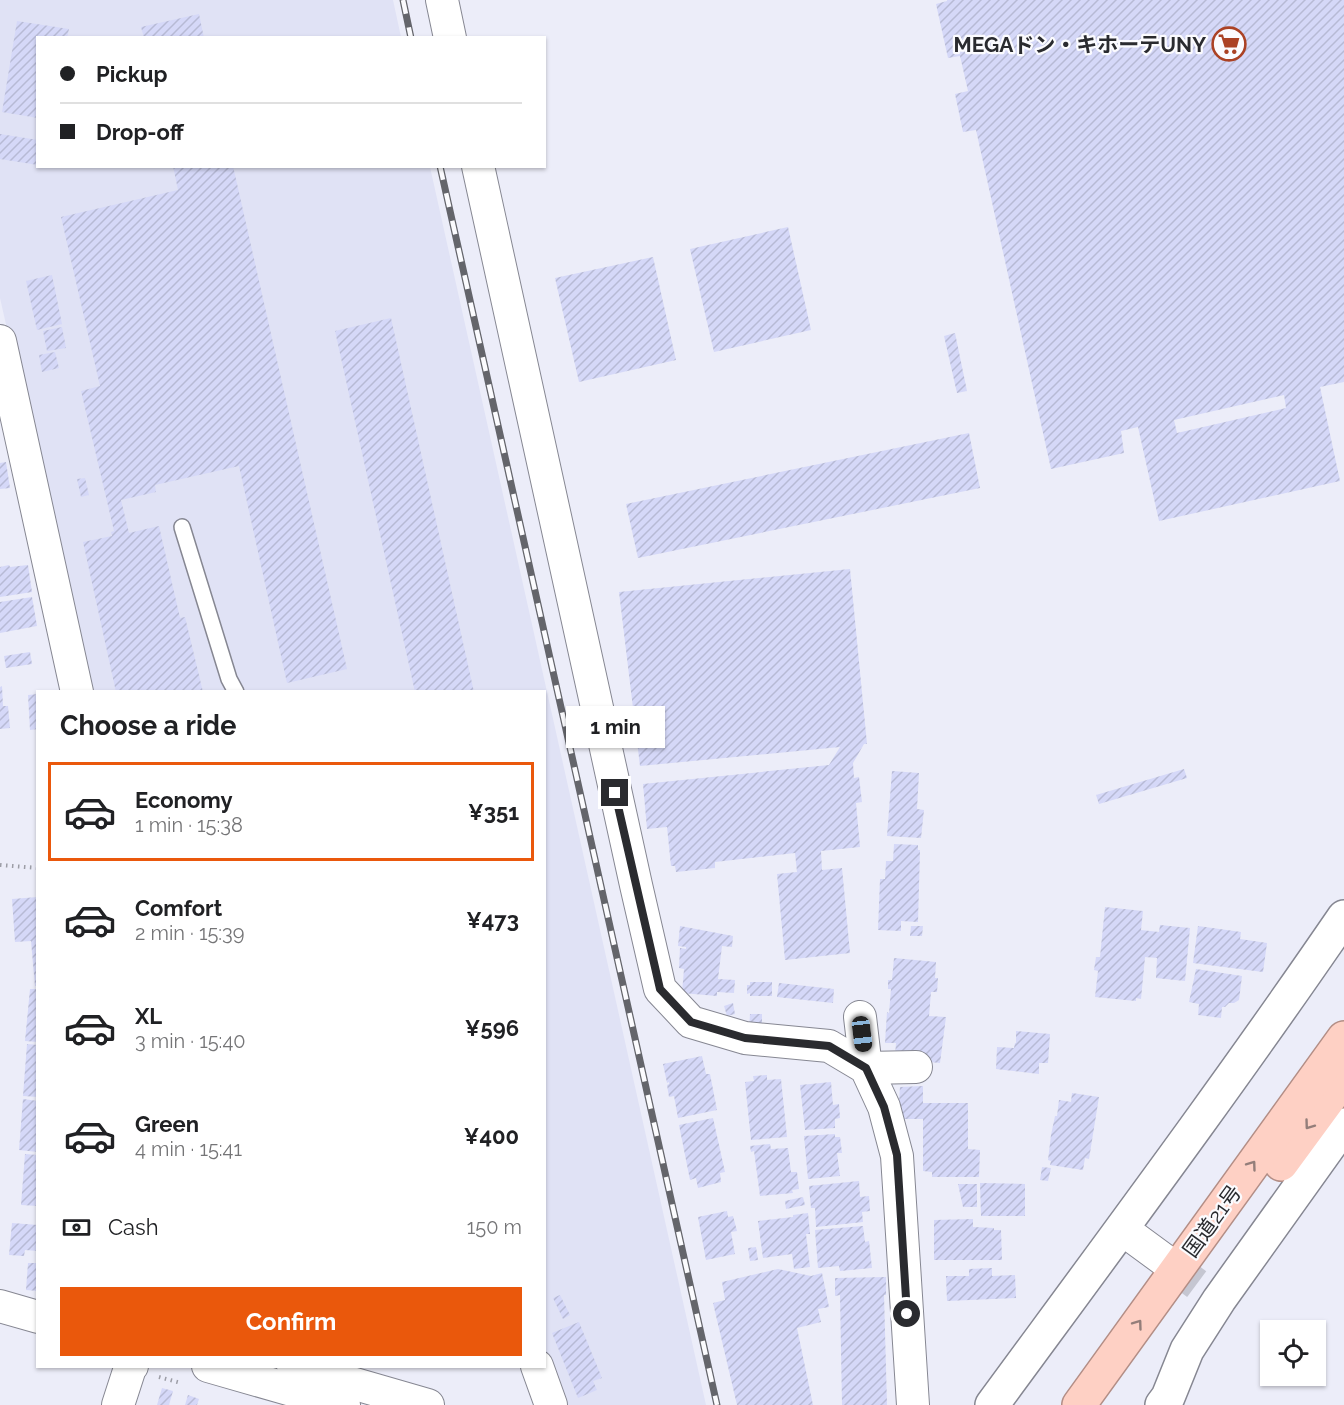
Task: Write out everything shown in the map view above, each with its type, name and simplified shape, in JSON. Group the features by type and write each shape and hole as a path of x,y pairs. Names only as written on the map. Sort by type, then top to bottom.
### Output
{"highway":[{"name":"国道21号","path":"1079,1405 1344,1038"},
{"name":"国道21号","path":"1104,1405 1344,1078"}],"street":[{"path":"442,0 450,36"},
{"path":"478,168 660,989 691,1022 745,1038 829,1046 866,1068 916,1067"},
{"path":"0,341 77,690"},
{"path":"992,1405 1122,1229 1344,917"},
{"path":"860,1017 866,1068 884,1107 897,1155 913,1405"},
{"path":"1162,1405 1168,1397 1212,1296 1344,1125"},
{"path":"1122,1229 1171,1265"},
{"path":"0,1306 36,1316"},
{"path":"118,1405 130,1368"},
{"path":"215,1368 344,1405"},
{"path":"299,1368 428,1405"},
{"path":"538,1368 551,1405"}],"lane":[{"path":"182,527 229,679 235,690"}],"path":[{"path":"0,865 36,868"}],"shaded area":[{"path":"0,0 393,0 401,36 36,36 36,168 430,168 706,1405 565,1405 546,1353 546,690 89,690 0,298"}],"building":[{"path":"1344,0 1344,382 1320,387 1340,481 1159,521 1138,427 1121,431 1124,453 1051,469 976,130 963,132 955,94 968,91 960,56 948,58 936,4 947,1","holes":["1284,395 1286,408 1177,433 1174,420"]},
{"path":"199,14 204,36 143,36 141,27"},
{"path":"17,21 69,29 67,36 36,36 36,118 2,112"},
{"path":"0,134 36,140 36,165 0,159"},
{"path":"173,168 233,168 347,669 287,683 239,466 155,485 156,492 121,500 129,533 159,526 180,618 185,617 203,690 116,690 83,542 112,536 111,532 114,531 81,391 100,386 61,217 178,190"},
{"path":"788,227 811,330 714,352 690,249"},
{"path":"653,257 676,360 579,382 555,278"},
{"path":"52,275 62,324 37,330 26,281"},
{"path":"391,318 474,690 415,690 335,331"},
{"path":"62,327 66,348 47,351 43,331"},
{"path":"955,333 967,391 957,393 944,336"},
{"path":"55,352 59,368 42,372 39,355"},
{"path":"969,433 980,488 638,558 626,504"},
{"path":"6,462 10,488 0,489 0,463"},
{"path":"85,478 89,495 81,497 77,479"},
{"path":"9,565 10,567 28,565 32,592 0,597 0,567"},
{"path":"850,569 867,744 864,744 853,763 854,778 859,777 862,802 856,803 860,847 821,851 822,870 842,868 850,953 785,960 777,874 797,872 795,853 715,862 715,868 676,872 675,866 671,866 667,827 647,829 643,784 829,765 840,747 640,766 619,592"},
{"path":"32,597 37,626 0,633 0,602"},
{"path":"30,652 32,664 6,668 4,656"},
{"path":"2,686 3,706 8,706 10,728 0,729 0,687"},
{"path":"36,694 36,729 30,730 28,695"},
{"path":"1184,769 1187,778 1099,804 1096,795"},
{"path":"892,771 919,773 917,809 924,810 921,838 887,836"},
{"path":"894,844 918,845 918,850 920,850 918,922 901,921 901,931 878,930 880,879 885,879 886,861 893,861"},
{"path":"36,897 36,986 31,941 15,942 12,899"},
{"path":"1105,907 1143,911 1141,930 1159,932 1160,925 1190,928 1185,981 1156,978 1157,958 1145,957 1141,999 1136,998 1136,1001 1095,997 1098,971 1094,970 1096,957 1100,957"},
{"path":"680,926 733,936 732,947 722,946 718,979 735,980 734,993 717,992 717,996 682,993 684,969 679,968 680,948 686,949 686,947 678,946"},
{"path":"911,926 923,926 922,936 910,936"},
{"path":"1198,926 1241,932 1240,939 1267,943 1263,972 1193,963"},
{"path":"894,958 936,962 937,992 931,992 929,1016 946,1017 940,1063 909,1060 895,1055 896,1043 885,1043 891,989 888,989 888,980 892,980"},
{"path":"1196,969 1242,976 1239,1000 1222,1007 1221,1018 1198,1015 1199,1004 1189,1002"},
{"path":"750,982 772,982 772,996 750,996 750,993 747,994 747,985 750,985"},
{"path":"779,983 834,989 833,1003 777,997"},
{"path":"30,989 36,989 36,1042 25,1041"},
{"path":"733,1003 735,1014 727,1016 724,1006"},
{"path":"750,1014 762,1014 762,1031 749,1031"},
{"path":"1016,1031 1050,1034 1048,1063 1039,1063 1039,1074 996,1069 997,1047 1014,1048"},
{"path":"27,1044 36,1045 36,1097 23,1096"},
{"path":"702,1056 706,1074 710,1074 717,1110 678,1118 674,1096 669,1097 667,1085 669,1082 667,1083 663,1064"},
{"path":"767,1075 767,1080 781,1079 787,1137 751,1140 745,1082 754,1081 753,1076"},
{"path":"831,1082 833,1105 839,1104 840,1118 835,1119 835,1128 805,1130 800,1085"},
{"path":"923,1086 923,1103 968,1103 968,1149 980,1150 979,1177 932,1177 932,1172 923,1171 923,1119 902,1119 899,1101 900,1087"},
{"path":"1072,1093 1099,1097 1089,1159 1085,1158 1083,1170 1050,1165 1051,1161 1048,1160 1059,1100 1071,1102"},
{"path":"23,1099 36,1101 36,1152 19,1150"},
{"path":"713,1118 725,1172 720,1173 721,1182 698,1188 696,1178 690,1180 679,1125"},
{"path":"835,1134 835,1137 840,1137 842,1153 837,1153 840,1176 808,1179 804,1136"},
{"path":"770,1144 771,1149 788,1148 791,1172 797,1172 799,1189 792,1190 793,1193 760,1196 754,1151 751,1152 750,1146"},
{"path":"25,1154 36,1155 36,1206 21,1205"},
{"path":"1042,1167 1051,1168 1048,1181 1040,1180"},
{"path":"859,1181 860,1197 869,1196 870,1211 862,1212 863,1222 816,1227 815,1208 811,1208 809,1186"},
{"path":"980,1183 1025,1184 1025,1216 981,1216"},
{"path":"958,1184 977,1184 977,1207 963,1207"},
{"path":"803,1197 805,1205 786,1209 785,1201"},
{"path":"727,1211 728,1217 733,1216 737,1231 731,1232 735,1254 706,1260 698,1217"},
{"path":"808,1213 810,1234 806,1234 810,1267 794,1269 792,1254 763,1258 758,1221"},
{"path":"973,1219 973,1227 1001,1230 1002,1260 934,1260 934,1220"},
{"path":"12,1223 36,1225 36,1251 25,1250 24,1256 9,1255"},
{"path":"863,1226 865,1242 869,1241 872,1268 840,1271 839,1266 818,1268 815,1230"},
{"path":"756,1247 758,1260 750,1261 748,1248"},
{"path":"28,1263 36,1263 36,1291 26,1290"},
{"path":"992,1268 992,1276 1015,1275 1016,1298 947,1301 946,1276 969,1276 969,1269"},
{"path":"778,1269 811,1276 822,1273 829,1307 818,1309 821,1322 797,1328 813,1405 737,1405 713,1303 725,1300 722,1282"},
{"path":"886,1277 886,1295 884,1295 887,1405 842,1405 840,1295 835,1296 835,1278"},
{"path":"560,1295 570,1315 563,1319 553,1298"},
{"path":"579,1322 602,1378 593,1381 597,1390 578,1398 552,1333"},
{"path":"162,1388 173,1391 169,1405 157,1405"},
{"path":"188,1395 199,1399 197,1405 185,1405"}],"tunnel":[{"path":"1171,1265 1206,1291"}],"railway":[{"path":"403,0 411,36"},
{"path":"440,168 717,1405"}],"place":[{"name":"MEGAドン・キホーテUNY","path":"1229,44"}],"route":[{"path":"615,793 660,989 691,1022 745,1038 829,1046 866,1068 884,1107 897,1155 907,1314"}]}
